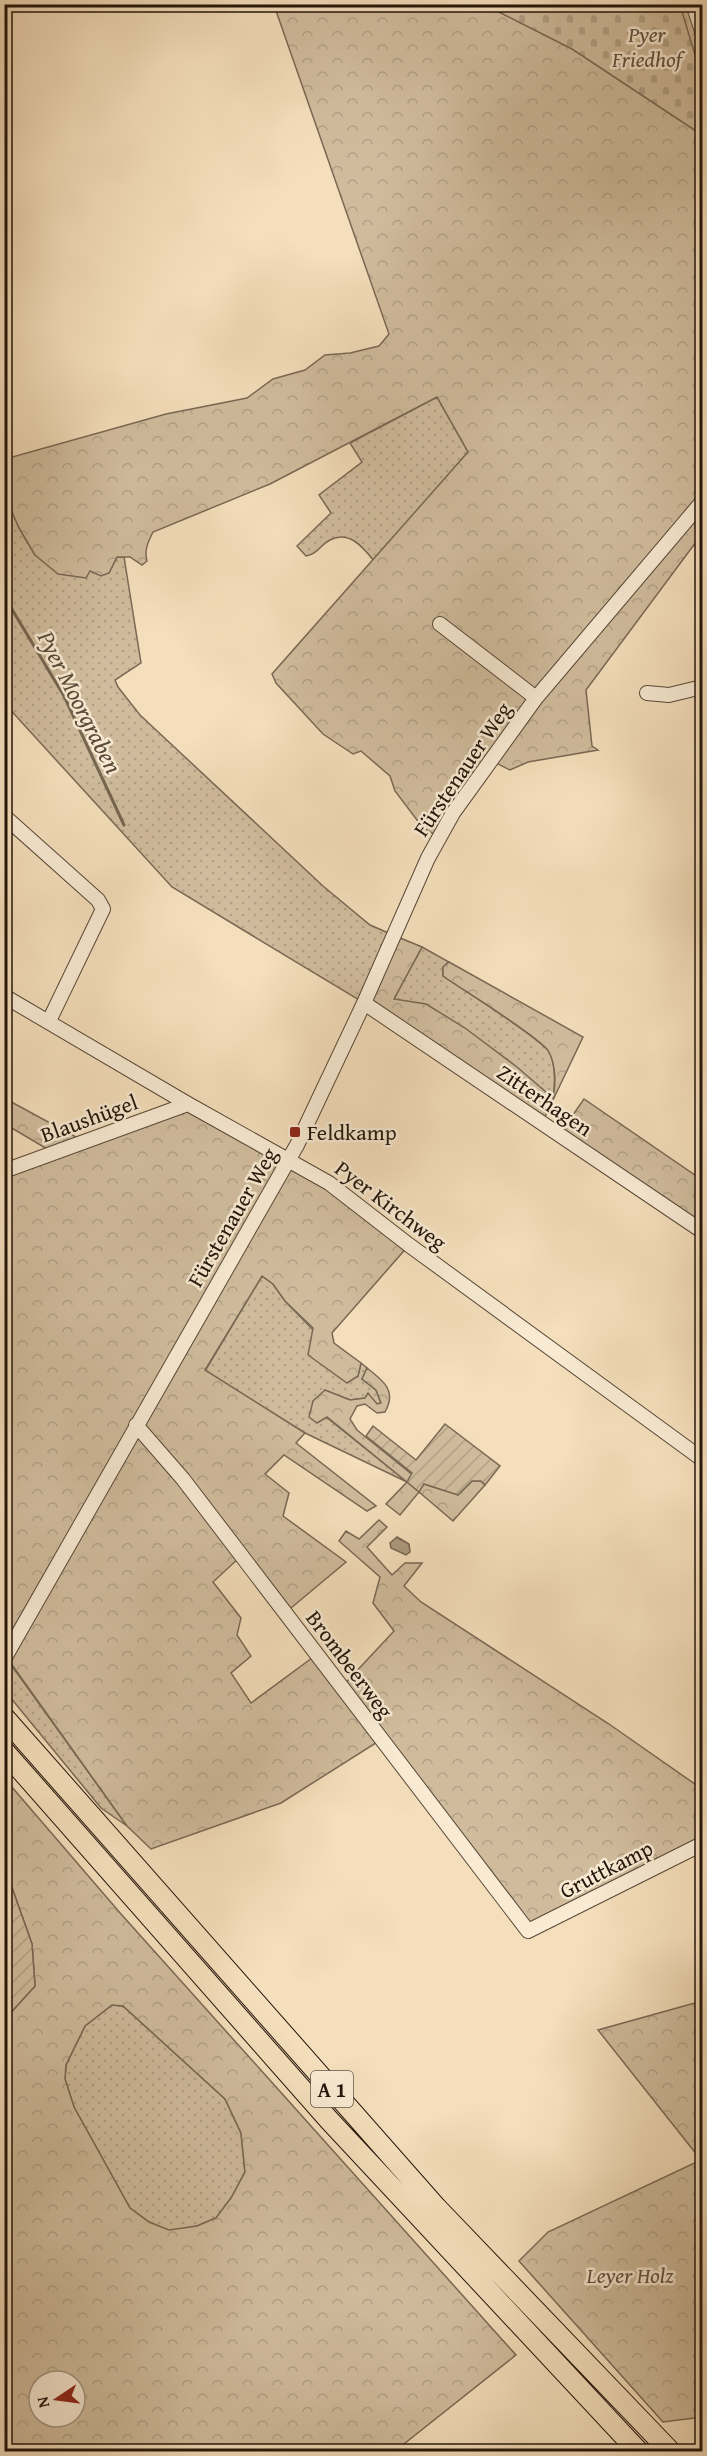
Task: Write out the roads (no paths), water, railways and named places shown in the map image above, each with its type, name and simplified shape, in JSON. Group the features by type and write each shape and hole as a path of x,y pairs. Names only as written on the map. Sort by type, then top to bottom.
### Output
{"highway":[{"name":"A 1","path":"4,1717 436,2207 671,2451"},
{"name":"A 1","path":"4,1751 329,2120 639,2451"}],"street":[{"path":"693,4 702,31"},
{"name":"Fürstenauer Weg","path":"4,1659 289,1159 364,1003 405,907 453,813 536,698 702,502"},
{"name":"Fürstenauer Weg","path":"440,624 536,698"},
{"path":"647,693 669,695 702,687"},
{"path":"4,816 98,900 103,909 49,1021"},
{"name":"Pyer Kirchweg","path":"4,996 188,1104 329,1183 409,1245 702,1459"},
{"name":"Zitterhagen","path":"364,1003 702,1232"},
{"name":"Blaushügel","path":"4,1171 188,1104"},
{"name":"Brombeerweg","path":"136,1425 183,1479 528,1931"},
{"name":"Gruttkamp","path":"528,1931 702,1844"}],"water":[{"path":"397,1537 409,1544 410,1552 406,1555 391,1548 390,1543"}],"waterway":[{"name":"Pyer Moorgraben","path":"4,596 64,696 124,825"}],"place":[{"name":"Feldkamp","path":"295,1132"}],"park label":[{"name":"Pyer Friedhof","path":"647,46"},
{"name":"Leyer Holz","path":"630,2275"}]}
